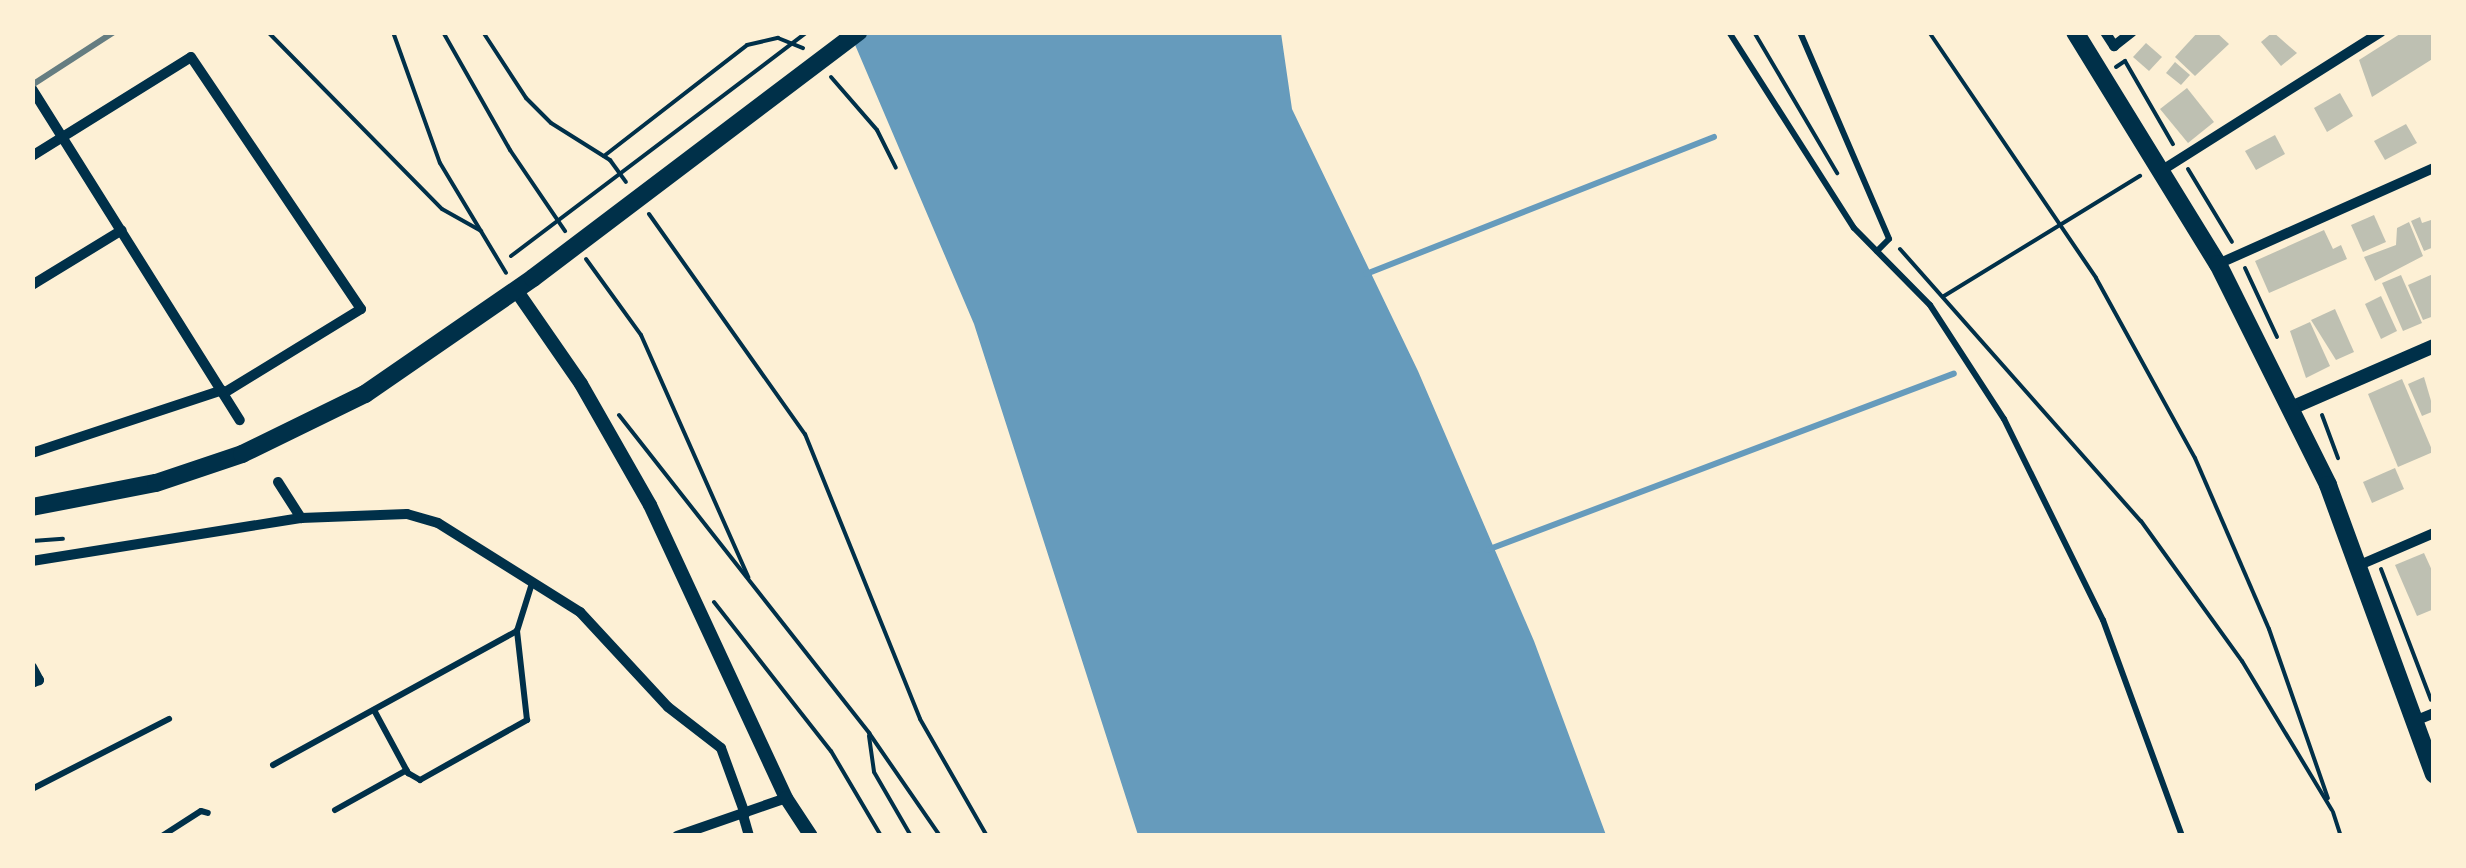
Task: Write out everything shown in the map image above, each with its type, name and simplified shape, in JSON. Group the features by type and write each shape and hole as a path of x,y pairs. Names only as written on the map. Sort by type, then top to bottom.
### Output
{"main road":[{"path":"32,506 156,483 242,454 366,394 533,278 858,32"},
{"path":"2075,32 2163,166 2218,264 2290,409 2362,564 2426,716 2434,774"}],"street":[{"path":"2105,33 2114,46 2132,32"},
{"path":"2163,166 2381,32"},
{"path":"32,156 191,57 362,310 223,391 32,454"},
{"path":"32,89 240,420"},
{"path":"2218,264 2434,168"},
{"path":"32,285 122,230"},
{"path":"516,290 581,384 687,580 786,798 811,836"},
{"path":"2290,409 2434,346"},
{"path":"278,482 301,518"},
{"path":"32,561 301,518 408,514 438,523 580,612 668,707 721,748 748,836"},
{"path":"2362,564 2434,534"},
{"path":"32,667 39,680 32,683"},
{"path":"677,836 786,798"}],"lane":[{"path":"1730,32 1833,199 1947,326 2032,471 2103,620 2182,836"},
{"path":"1800,32 1889,239 1877,252"},
{"path":"374,710 406,770 420,780 527,720 518,632 532,582"},
{"path":"273,765 518,632"},
{"path":"32,789 169,719"},
{"path":"335,810 406,770"},
{"path":"162,836 201,811 208,813"}],"path":[{"path":"268,32 442,210 481,231"},
{"path":"392,32 440,163 516,290"},
{"path":"443,32 510,150 573,242"},
{"path":"483,32 526,98 551,122 610,160 632,191"},
{"path":"511,256 808,32"},
{"path":"1754,32 1845,187"},
{"path":"1928,32 2060,223 2194,458 2269,629 2341,836"},
{"path":"2105,33 2097,40 2116,68 2125,62 2181,158"},
{"path":"1945,296 2060,223 2163,166"},
{"path":"644,207 804,434 920,719 987,836"},
{"path":"1889,239 1945,296 2160,546 2242,661 2332,810"},
{"path":"584,257 646,345 748,578"},
{"path":"611,408 640,436 869,733 940,836"},
{"path":"687,580 718,605 831,751 881,836"},
{"path":"869,733 874,772 911,836"}],"water":[{"path":"850,33 1281,33 1292,109 1418,371 1534,641 1606,835 1138,835 974,324"}],"building":[{"path":"2198,32 2216,32 2229,44 2195,76 2175,57"},
{"path":"2273,32 2297,53 2281,66 2261,42"},
{"path":"2403,32 2432,32 2434,58 2372,97 2359,60"},
{"path":"2146,43 2162,57 2149,71 2133,57"},
{"path":"2175,62 2190,75 2181,85 2166,73"},
{"path":"2187,88 2214,122 2188,143 2160,109"},
{"path":"2340,93 2353,116 2327,132 2314,108"},
{"path":"2406,124 2417,143 2385,160 2374,141"},
{"path":"2275,135 2285,154 2256,170 2245,151"},
{"path":"2374,215 2386,242 2363,252 2351,225"},
{"path":"2420,217 2422,223 2434,219 2434,247 2424,251 2411,221"},
{"path":"2409,222 2423,256 2375,281 2364,257 2396,245 2397,228"},
{"path":"2324,230 2333,249 2341,245 2347,259 2269,293 2255,261"},
{"path":"2433,274 2434,316 2423,320 2408,285"},
{"path":"2401,275 2422,323 2403,331 2382,283"},
{"path":"2381,296 2397,331 2381,339 2365,304"},
{"path":"2335,309 2354,352 2336,360 2311,320"},
{"path":"2310,322 2330,366 2306,378 2290,331"},
{"path":"2424,377 2434,411 2422,416 2408,384"},
{"path":"2402,379 2433,452 2398,467 2368,394"},
{"path":"2395,468 2404,489 2372,503 2363,482"},
{"path":"2424,553 2434,575 2434,609 2417,616 2395,565"}],"waterway":[{"path":"1366,274 1714,137"},
{"path":"1487,550 1954,374"}],"railway":[{"path":"32,85 114,32"}]}
